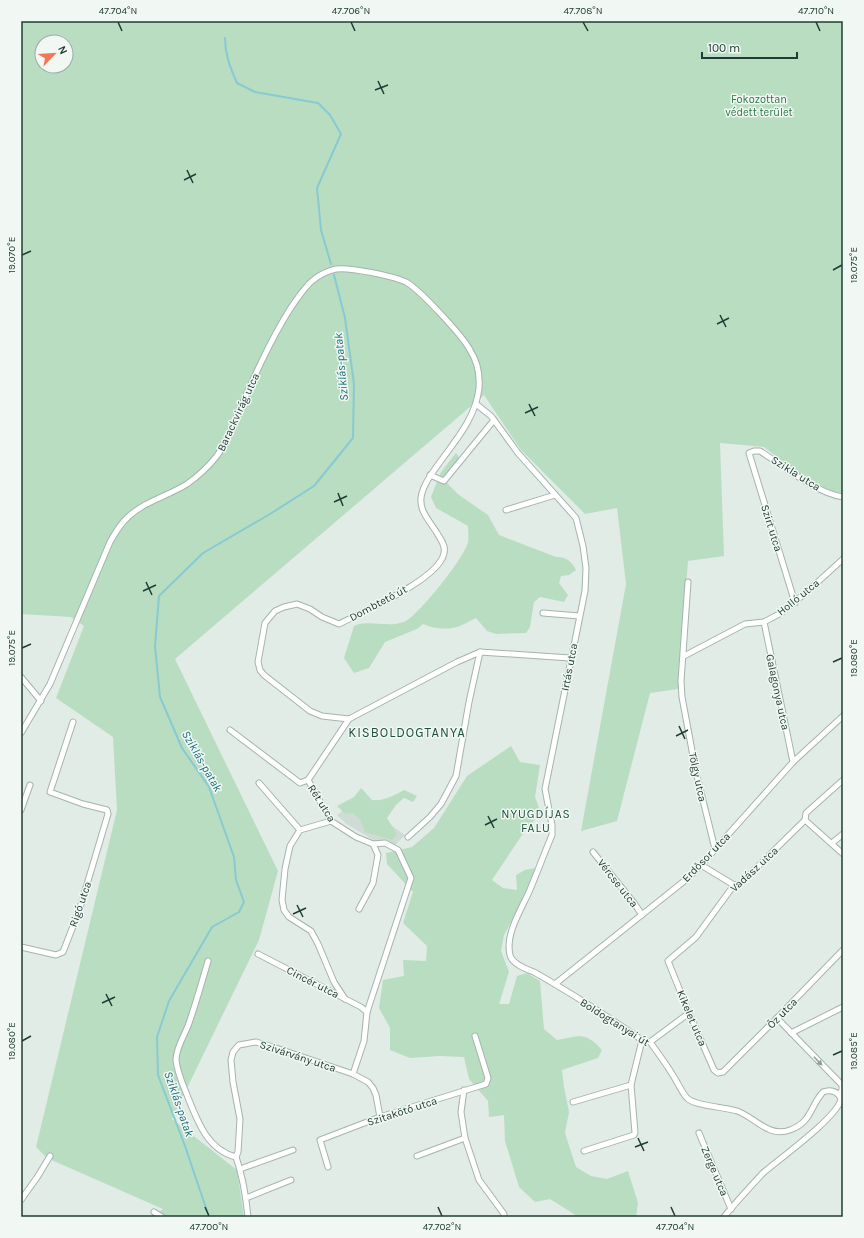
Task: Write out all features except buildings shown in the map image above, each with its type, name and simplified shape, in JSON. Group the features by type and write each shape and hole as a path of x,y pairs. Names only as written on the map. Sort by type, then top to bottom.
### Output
{"street":[{"name":"Barackvirág utca","path":"21,733 50,684 110,542 119,526 129,516 143,507 186,485 203,471 216,457 225,444 253,378 278,329 300,294 312,281 324,272 338,269 385,275 396,278 414,288 458,333 470,349 478,374 479,387 476,404"},
{"name":"Irtás utca","path":"476,404 494,420 518,453 576,518 583,546 586,568 585,591 570,658 545,789 552,825 552,835 528,893 518,912 511,932 510,958"},
{"name":"Dombtető út","path":"349,719 322,716 310,711 264,675 260,670 258,662 265,623 275,610 284,606 297,604 339,624 400,593 425,577 440,564 444,554 444,546 422,511 420,500 426,481 465,428 476,404"},
{"path":"430,475 444,481 494,420"},
{"name":"Szikla utca","path":"749,453 760,451 815,487 829,493 843,496"},
{"name":"Szirt utca","path":"749,453 795,602"},
{"path":"506,510 555,495"},
{"name":"Holló utca","path":"684,656 745,624 764,622 781,613 843,559"},
{"name":"Tölgy utca","path":"688,582 684,656 681,681 682,697 696,772 714,849"},
{"path":"543,613 579,616"},
{"name":"Galagonya utca","path":"764,622 793,762"},
{"path":"408,836 430,817 442,804 456,776 469,702 480,652"},
{"path":"308,780 349,719 457,662 480,652 570,658"},
{"path":"21,677 41,701"},
{"name":"Erdősor utca","path":"555,984 688,878 793,762 843,716"},
{"name":"Rigó utca","path":"21,947 56,954 63,952 79,911 108,814 107,810 83,804 50,792 73,722"},
{"name":"Rét utca","path":"230,730 300,783 308,780 332,821 356,837 373,844 385,844 398,850 411,878 367,1012"},
{"name":"Vadász utca","path":"668,961 696,937 734,885 740,884 805,820 806,813 843,780"},
{"path":"258,783 300,830"},
{"path":"21,810 30,785"},
{"path":"805,820 843,854"},
{"path":"332,821 300,830 290,846 285,869 282,900 284,910 289,917 311,931 334,982 345,999"},
{"path":"832,843 843,834"},
{"path":"359,909 373,883 378,855 373,844"},
{"name":"Vércse utca","path":"593,852 642,915"},
{"path":"701,865 734,885"},
{"name":"Őz utca","path":"718,1073 723,1072 843,950"},
{"name":"Cincér utca","path":"258,954 361,1007 367,1012"},
{"name":"Boldogtanyai út","path":"510,958 517,964 555,984 601,1012 642,1040 650,1042 674,1076 687,1098 694,1103 738,1111 768,1129 776,1132 790,1130 802,1123 811,1113 823,1092 831,1090 839,1095"},
{"path":"208,961 189,1024 179,1046 176,1060 181,1079 199,1125 208,1138 226,1155 236,1157"},
{"name":"Kikelet utca","path":"668,961 714,1070 718,1073"},
{"path":"791,1033 843,1007"},
{"path":"367,1012 364,1041 353,1074 368,1082 373,1088 376,1095 380,1117"},
{"path":"650,1042 689,1013"},
{"path":"724,1217 763,1173 808,1137 838,1106 841,1099 839,1095 842,1090 842,1085 777,1018"},
{"name":"Szitakötő utca","path":"328,1167 320,1140 380,1117 486,1084 488,1078 475,1036"},
{"path":"584,1151 634,1135 636,1133 631,1085 642,1040"},
{"name":"Szivárvány utca","path":"248,1217 246,1198 236,1157 238,1152 240,1119 233,1082 231,1060 233,1052 239,1045 256,1042 353,1074"},
{"path":"572,1102 631,1085"},
{"path":"464,1090 461,1112 465,1138 479,1180 504,1214 504,1217"},
{"name":"Zerge utca","path":"699,1133 731,1209"},
{"path":"417,1156 465,1138"},
{"path":"240,1169 293,1150"},
{"path":"21,1200 50,1156"},
{"path":"246,1198 291,1180"},
{"path":"154,1212 162,1217"}],"shaded area":[{"path":"356,801 405,835 394,846 385,840 375,841 345,823 337,815"}],"green space":[{"name":"Fokozottan védett terület","path":"21,21 843,21 843,493 819,490 764,447 720,443 724,556 688,561 678,689 650,693 617,821 581,831 626,584 617,508 585,514 521,450 484,395 175,659 278,871 259,940 172,1119 237,1170 244,1217 153,1217 163,1209 47,1158 36,1147 117,810 113,737 56,698 84,626 71,617 21,614"},
{"path":"456,453 460,459 446,482 459,495 488,515 499,535 556,557 566,559 570,562 576,570 569,575 561,576 559,583 568,595 564,602 540,597 534,602 530,627 526,633 496,634 487,631 476,618 457,627 447,629 423,624 417,629 385,642 369,668 354,673 344,658 354,626 366,623 393,624 406,621 413,616 441,584 459,560 465,549 468,542 468,526 436,508 431,497 441,472"},
{"path":"511,746 520,762 540,765 535,797 541,813 524,832 492,880 503,888 517,890 516,875 525,870 535,868 521,903 504,935 501,951 509,972 499,1004 509,1004 517,976 527,973 540,981 544,1029 557,1040 577,1036 586,1037 602,1050 598,1058 562,1070 569,1112 565,1133 576,1167 591,1176 607,1179 628,1171 638,1203 636,1217 576,1217 574,1214 550,1199 535,1202 519,1187 505,1141 504,1115 489,1117 488,1101 469,1079 464,1057 440,1056 410,1058 390,1050 390,1028 379,1008 383,980 404,976 403,960 426,961 427,946 403,923 413,892 387,864 386,853 412,847 434,828 467,776"},
{"path":"361,788 372,800 385,799 404,790 417,796 413,802 404,798 396,805 387,818 397,834 392,840 365,832 360,819 353,813 345,814 337,806 354,797"}],"waterway":[{"name":"Sziklás-patak","path":"225,38 228,61 237,83 255,92 318,103 330,115 341,134 317,188 321,230 331,264"},
{"name":"Sziklás-patak","path":"209,1217 185,1146 158,1075 157,1037 169,1001 212,927 239,912 244,902 236,880 234,857 209,787 182,748 160,697 155,646 159,596 203,553 270,514 314,486 353,438 354,384 345,318 334,275"}],"district":[{"name":"KISBOLDOGTANYA","path":"407,732"},
{"name":"NYUGDÍJAS FALU","path":"536,821"}]}
